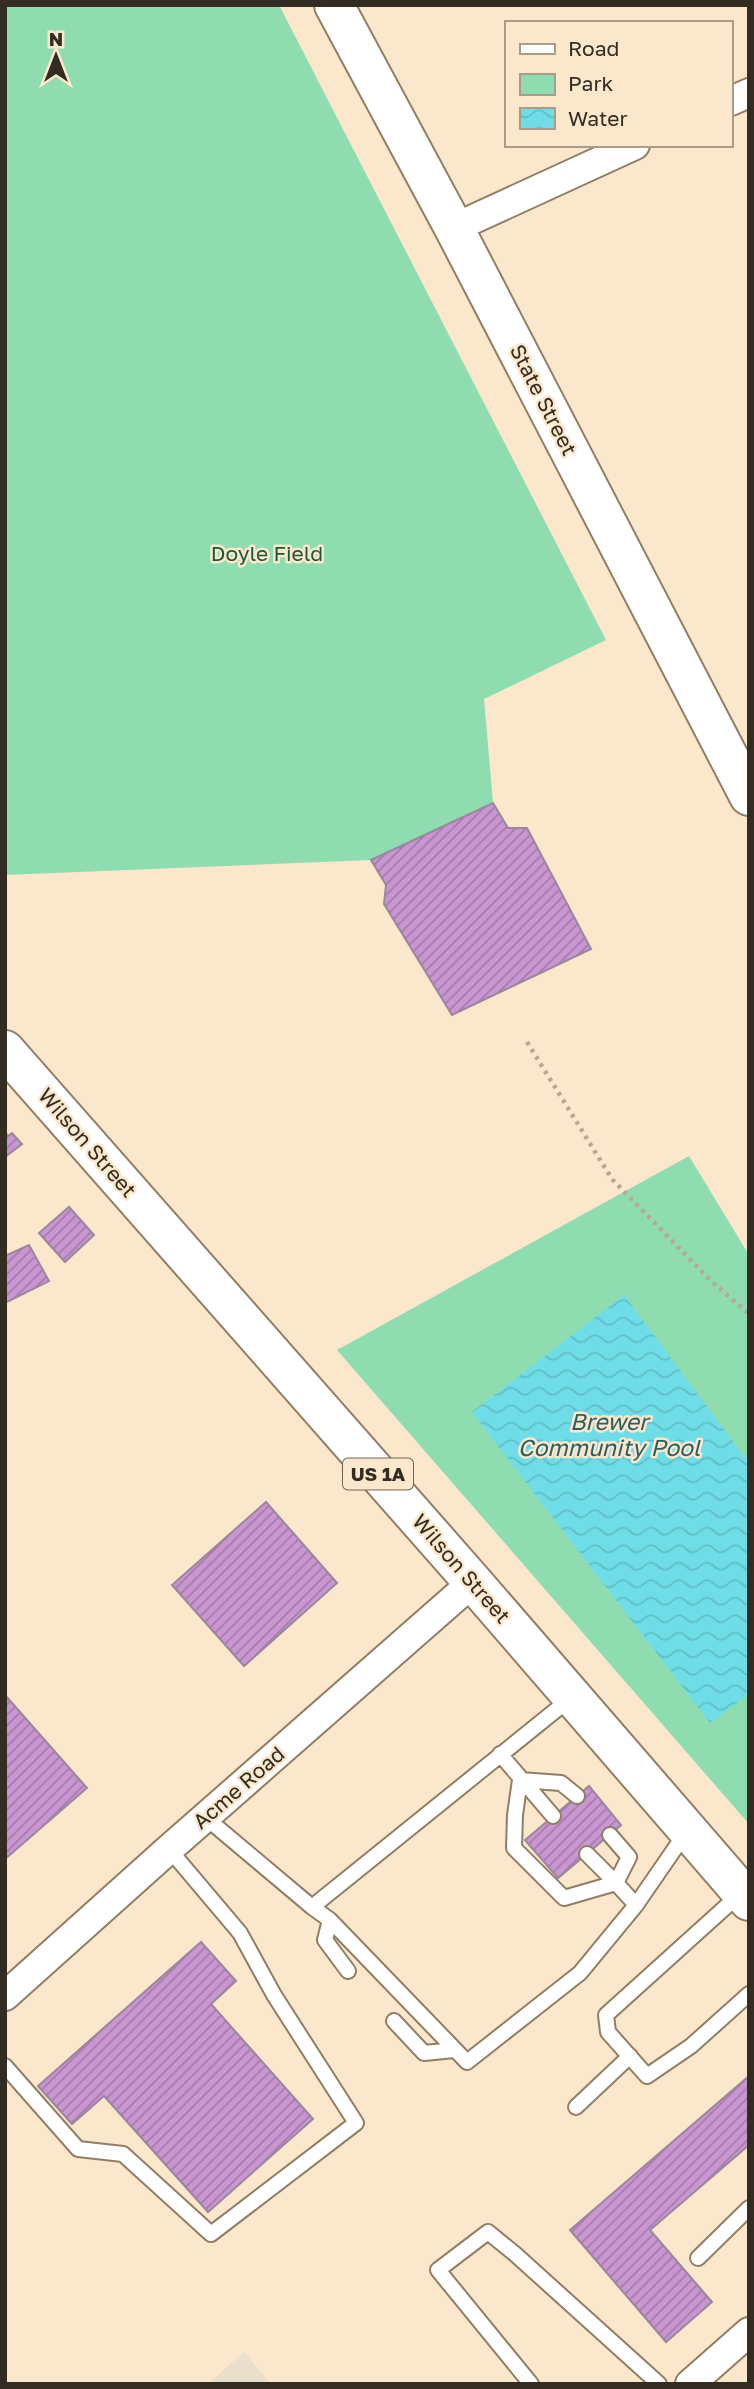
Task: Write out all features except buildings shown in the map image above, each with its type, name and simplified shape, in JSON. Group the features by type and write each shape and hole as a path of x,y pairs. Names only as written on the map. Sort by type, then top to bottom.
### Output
{"main road":[{"name":"State Street","path":"334,5 454,228 749,796"},
{"name":"Wilson Street","path":"5,1050 473,1582 745,1897"}],"street":[{"path":"733,100 749,93"},
{"path":"454,228 631,147"},
{"name":"Acme Road","path":"5,1996 473,1582"},
{"path":"690,2384 749,2332"}],"lane":[{"path":"312,1907 572,1697"},
{"path":"500,1754 554,1816"},
{"path":"520,1780 561,1783 577,1796"},
{"path":"520,1780 514,1847 564,1898 616,1883 629,1857 610,1835"},
{"path":"205,1817 330,1920 467,2062 580,1973 636,1905 687,1830"},
{"path":"5,2066 78,2149 122,2154 211,2234 356,2123 274,1995 240,1933 169,1849"},
{"path":"587,1854 636,1905"},
{"path":"745,1897 606,2015 608,2032 647,2077 691,2046 749,1994"},
{"path":"330,1920 325,1940 348,1971"},
{"path":"394,2021 424,2053 454,2050"},
{"path":"576,2107 629,2056"},
{"path":"698,2258 749,2208"},
{"path":"531,2384 438,2270 488,2232 659,2384"}],"path":[{"path":"527,1042 612,1179 710,1280 749,1314"}],"shaded area":[{"path":"244,2352 271,2384 208,2384"}],"green space":[{"name":"Doyle Field","path":"5,5 279,5 606,640 484,699 493,803 371,860 5,875"},
{"path":"689,1156 749,1255 749,1824 337,1350"}],"water":[{"name":"Brewer Community Pool","path":"624,1295 749,1463 749,1694 710,1723 472,1412"}]}
